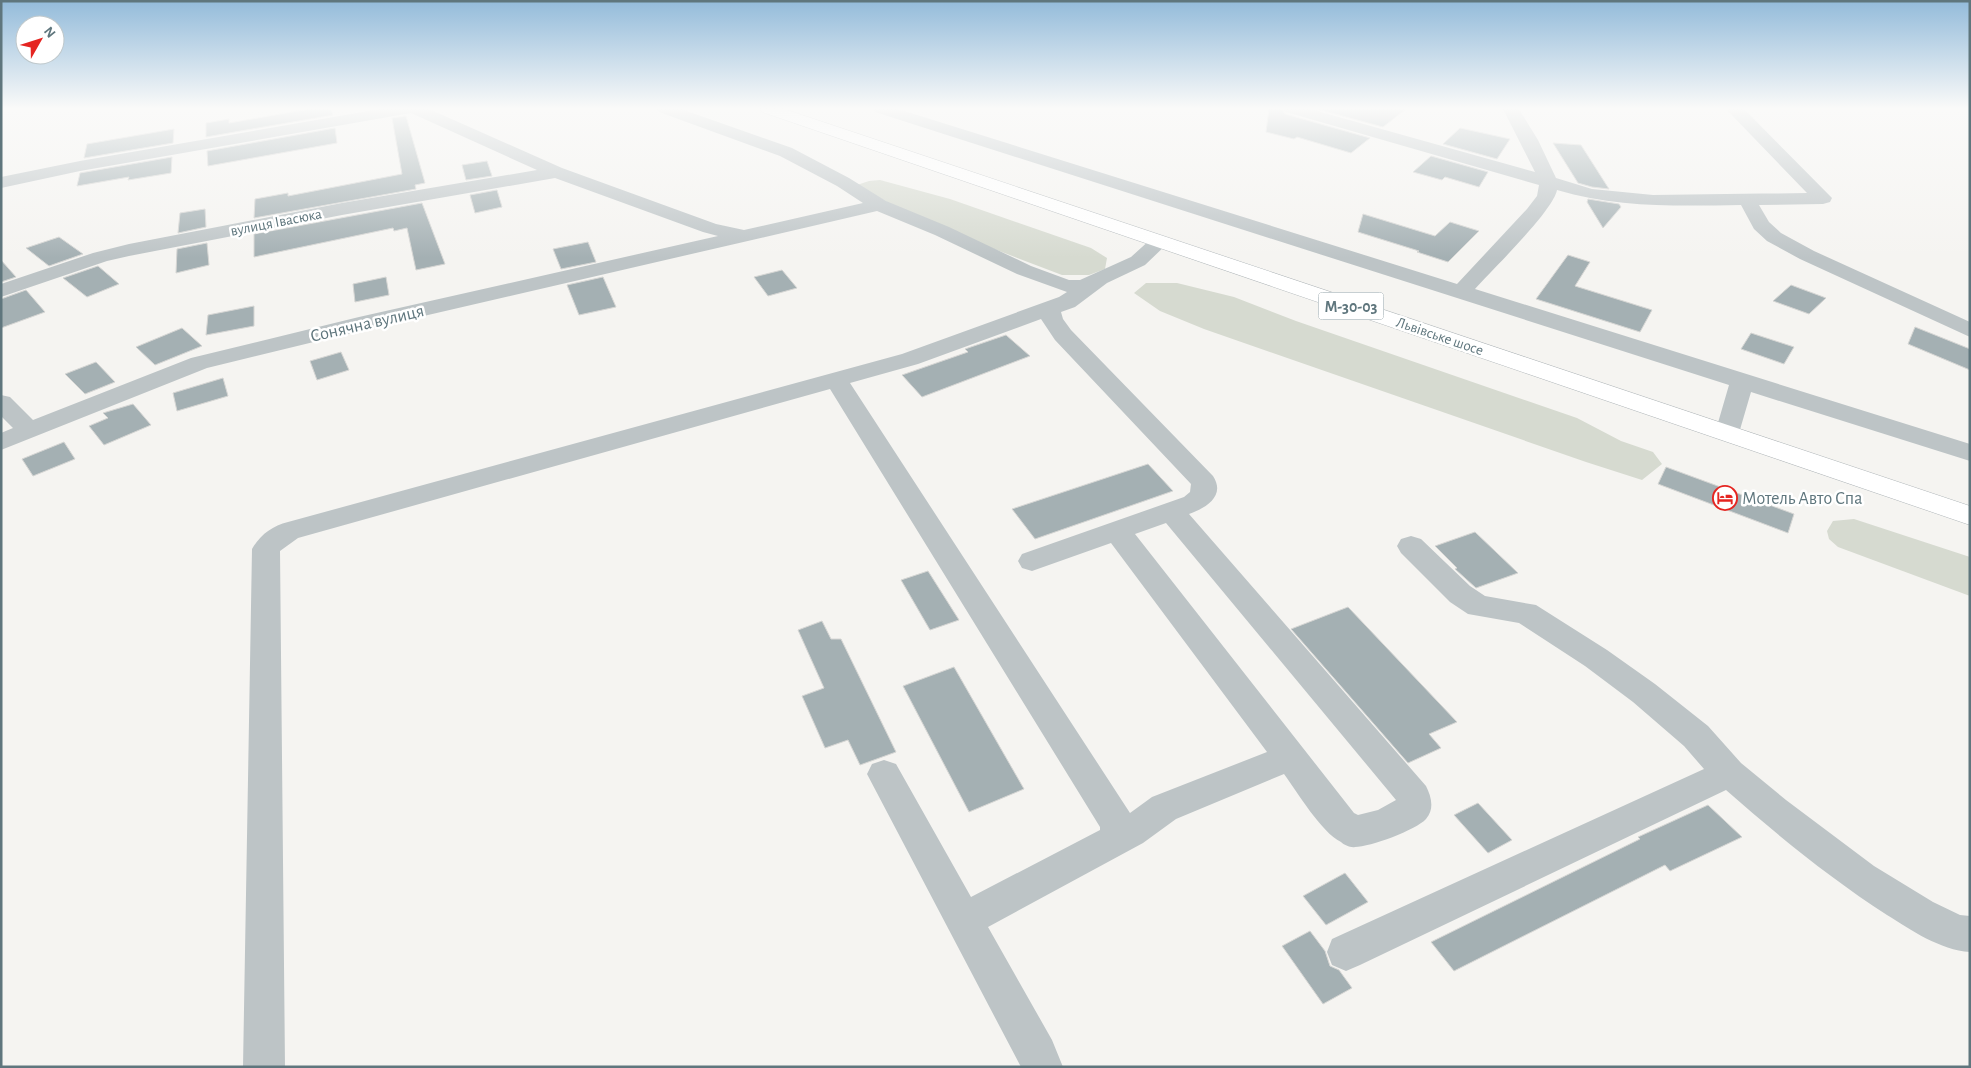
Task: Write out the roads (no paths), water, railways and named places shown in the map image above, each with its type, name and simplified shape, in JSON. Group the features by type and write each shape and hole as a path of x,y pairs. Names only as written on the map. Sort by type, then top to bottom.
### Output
{"main road":[{"name":"Львівське шосе","path":"915,159 1970,516"}],"street":[{"path":"1,183 121,159"},
{"path":"527,159 556,172 710,228 744,236"},
{"path":"799,159 844,182 879,205 942,231 1024,270 1063,298"},
{"path":"1042,159 1460,293 1970,453"},
{"path":"1470,159 1590,194 1620,199 1687,202 1823,198 1784,159"},
{"path":"1460,293 1534,213 1546,197 1550,182 1538,159"},
{"name":"вулиця Івасюка","path":"1,291 100,257 130,250 342,209 556,172"},
{"path":"1748,200 1761,225 1774,237 1807,255 1970,330"},
{"name":"Сонячна вулиця","path":"1,442 119,393 199,363 359,324 879,205"},
{"path":"264,1067 266,549 274,540 288,531 910,359 1063,298 1138,261 1159,242"},
{"path":"1032,561 1193,503 1204,496 1204,482 1063,335 1052,319 1063,298"},
{"path":"836,380 1122,832"},
{"path":"1726,433 1742,381"},
{"path":"1,402 29,430"},
{"path":"1117,530 1342,824 1354,832 1386,824 1414,808 1414,797 1171,511"},
{"path":"1410,546 1460,594 1478,606 1526,613 1596,658 1644,693 1696,736 1729,773 1861,878 1920,915 1958,933 1970,934"},
{"path":"964,920 1164,808 1291,757"},
{"path":"1346,952 1729,773"},
{"path":"884,774 1038,1054 1042,1067"}],"place":[{"name":"Мотель Авто Спа","path":"1725,498"}]}
